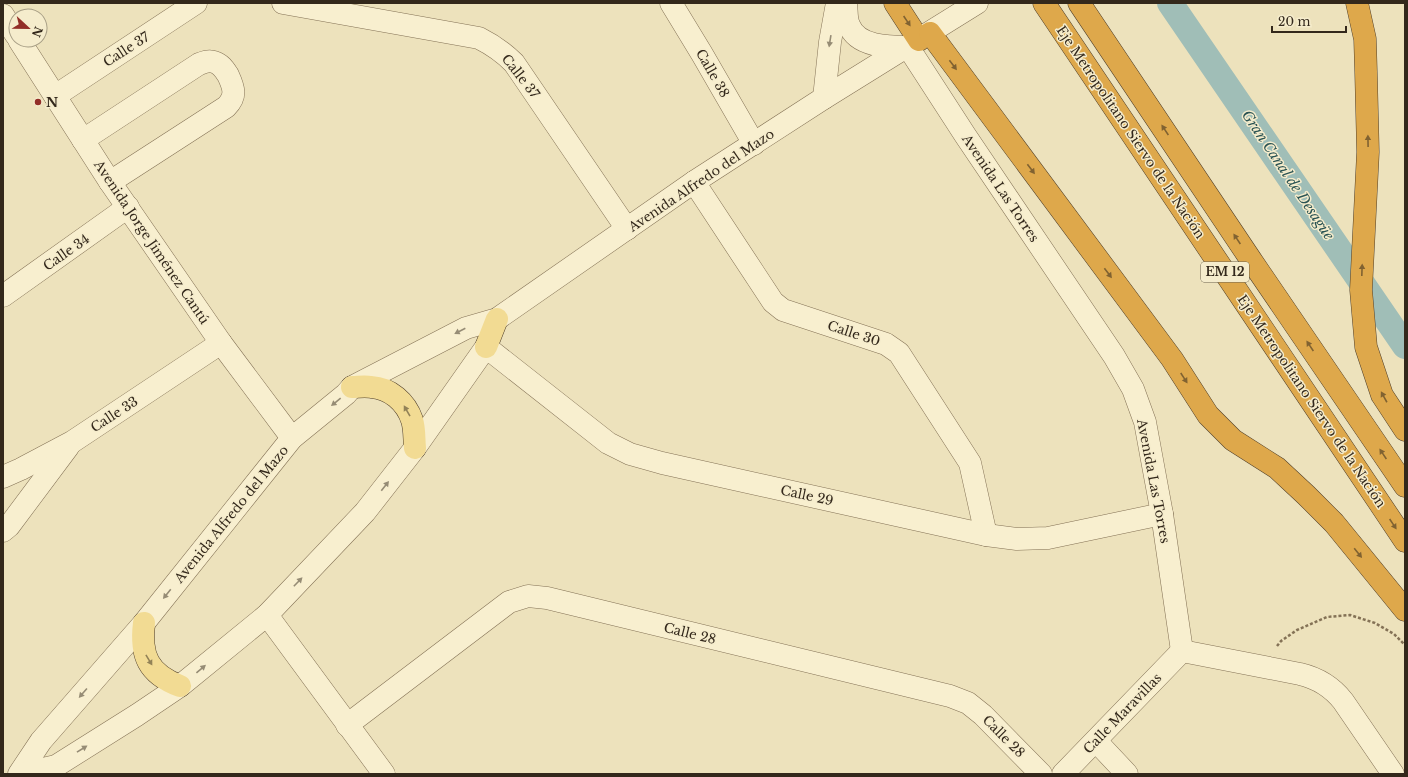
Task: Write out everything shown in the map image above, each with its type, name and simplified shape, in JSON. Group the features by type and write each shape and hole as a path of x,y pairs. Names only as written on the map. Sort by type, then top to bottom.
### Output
{"highway":[{"path":"895,3 919,40 1172,359 1208,415 1233,440 1277,468 1334,523 1405,610"},
{"name":"Eje Metropolitano Siervo de la Nación","path":"1044,3 1405,541"},
{"name":"EM 12","path":"1079,3 1251,260 1405,486"},
{"path":"1357,3 1365,39 1366,72 1368,152 1362,290 1366,347 1382,395 1405,430"}],"main road":[{"name":"Avenida Alfredo del Mazo","path":"486,347 497,319"},
{"path":"352,387 377,388 388,391 401,400 412,420 414,448"},
{"path":"144,623 142,640 145,656 156,672 170,682 180,686"}],"street":[{"name":"Calle 37","path":"55,96 196,3"},
{"name":"Calle 37","path":"283,3 479,38 503,51 514,63 627,229"},
{"name":"Calle 38","path":"671,3 754,144"},
{"path":"824,98 830,42 837,3"},
{"path":"846,3 849,26 859,38 882,46 919,40"},
{"name":"Avenida Alfredo del Mazo","path":"20,774 41,741 144,623 292,438 346,394 352,387 466,328 497,319 694,182 824,98 977,3"},
{"name":"Avenida Las Torres","path":"919,40 974,148 1114,356 1133,389 1145,422 1162,514 1182,651"},
{"name":"Avenida Jorge Jiménez Cantú","path":"24,48 110,182 221,343 292,438"},
{"path":"83,140 198,64 205,61 213,61 225,70 234,88 233,95 226,107 110,182"},
{"name":"Calle 30","path":"694,182 773,302 783,310 886,344 899,353 970,463 986,535"},
{"name":"Calle 34","path":"3,296 128,208"},
{"name":"Calle 33","path":"3,477 72,442 221,343"},
{"name":"Avenida Alfredo del Mazo","path":"20,774 58,770 180,686 267,615 365,512 414,448 486,347"},
{"name":"Calle 29","path":"486,347 608,443 630,454 662,463 986,535 1017,539 1048,538 1162,514"},
{"path":"3,531 9,526 72,442"},
{"name":"Calle 28","path":"347,725 509,602 528,596 555,600 950,696 968,703 983,715 1041,774"},
{"path":"267,615 384,774"},
{"path":"1182,651 1312,677 1336,692 1393,774"},
{"name":"Calle Maravillas","path":"1063,774 1182,651"},
{"path":"1096,740 1127,774"},
{"path":"41,741 58,770"}],"path":[{"path":"1261,666 1281,641 1297,630 1327,617 1350,614 1375,623 1394,634 1405,645"}],"waterway":[{"name":"Gran Canal de Desagüe","path":"1170,3 1405,346"}],"place":[{"name":"N","path":"38,102"}]}
